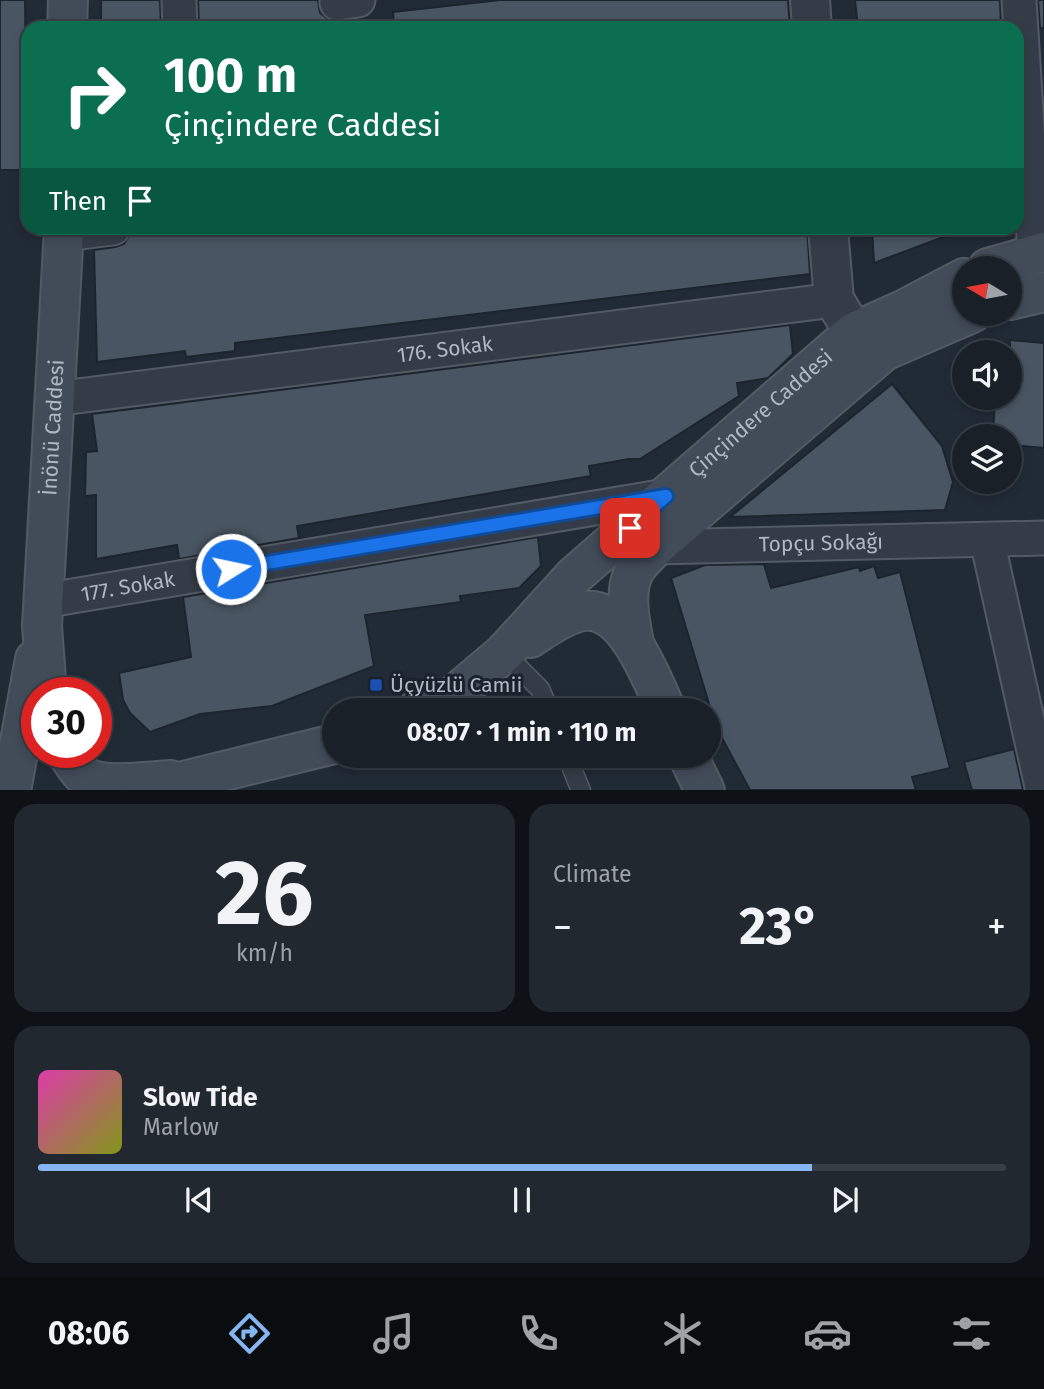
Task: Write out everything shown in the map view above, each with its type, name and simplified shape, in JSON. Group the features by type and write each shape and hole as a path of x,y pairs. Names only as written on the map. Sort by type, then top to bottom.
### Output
{"main road":[{"path":"67,21 68,0"},
{"name":"İnönü Caddesi","path":"40,628 64,235"},
{"path":"1022,259 1040,254"},
{"name":"Çinçindere Caddesi","path":"448,698 504,653 575,575 854,332 952,284"},
{"path":"1022,297 1044,292"},
{"name":"Çinçindere Caddesi","path":"634,643 629,615 633,573 655,547 884,351 952,322"},
{"path":"504,653 556,622 582,611 600,612 613,621 634,643 660,698"},
{"path":"40,628 45,677"},
{"path":"0,724 18,697 40,628"},
{"path":"11,790 40,628"},
{"path":"143,790 176,785 322,747"},
{"path":"77,768 83,776 96,781 176,785"},
{"path":"694,768 705,790"}],"street":[{"path":"178,0 180,21"},
{"path":"810,0 812,21"},
{"path":"1019,0 1021,21"},
{"path":"1024,60 1040,254"},
{"path":"829,235 834,300 854,332"},
{"name":"176. Sokak","path":"54,399 834,300"},
{"name":"177. Sokak","path":"40,628 666,496"},
{"name":"Topçu Sokağı","path":"655,547 1044,538"},
{"path":"988,540 1043,790"}],"lane":[{"path":"504,653 540,689 544,698"},
{"path":"572,768 581,790"}],"building":[{"path":"0,0 25,0 25,21 21,21 21,170 0,170"},
{"path":"101,0 160,0 161,21 101,21"},
{"path":"198,0 318,0 320,13 331,21 199,21"},
{"path":"500,0 788,0 790,21 394,21 393,12"},
{"path":"855,0 1000,0 1001,21 857,21"},
{"path":"1038,0 1044,0 1044,28 1040,28"},
{"path":"130,235 807,235 810,274 235,343 235,351 186,357 185,351 97,362 94,250 124,244"},
{"path":"872,235 949,235 874,263"},
{"path":"790,325 793,354 768,378 737,383 739,396 640,459 589,466 591,476 297,526 299,538 179,559 177,545 96,559 96,495 85,496 86,452 97,451 92,414"},
{"path":"1022,341 1044,343 1044,448 1022,446 1022,424 994,424 994,410 1022,410"},
{"path":"892,384 942,446 952,479 945,510 730,517"},
{"path":"538,537 541,566 519,588 460,596 461,602 365,615 374,666 272,706 200,714 150,732 130,713 123,700 119,673 191,657 183,597"},
{"path":"764,564 771,588 859,567 860,571 874,566 878,578 900,572 950,768 912,777 916,790 750,790 721,736 721,698 707,698 671,578 705,565"},
{"path":"1014,749 1023,790 972,790 964,762"}],"place":[{"name":"Üçyüzlü Camii","path":"376,685"}],"route":[{"path":"231,569 666,496 630,528"}]}
